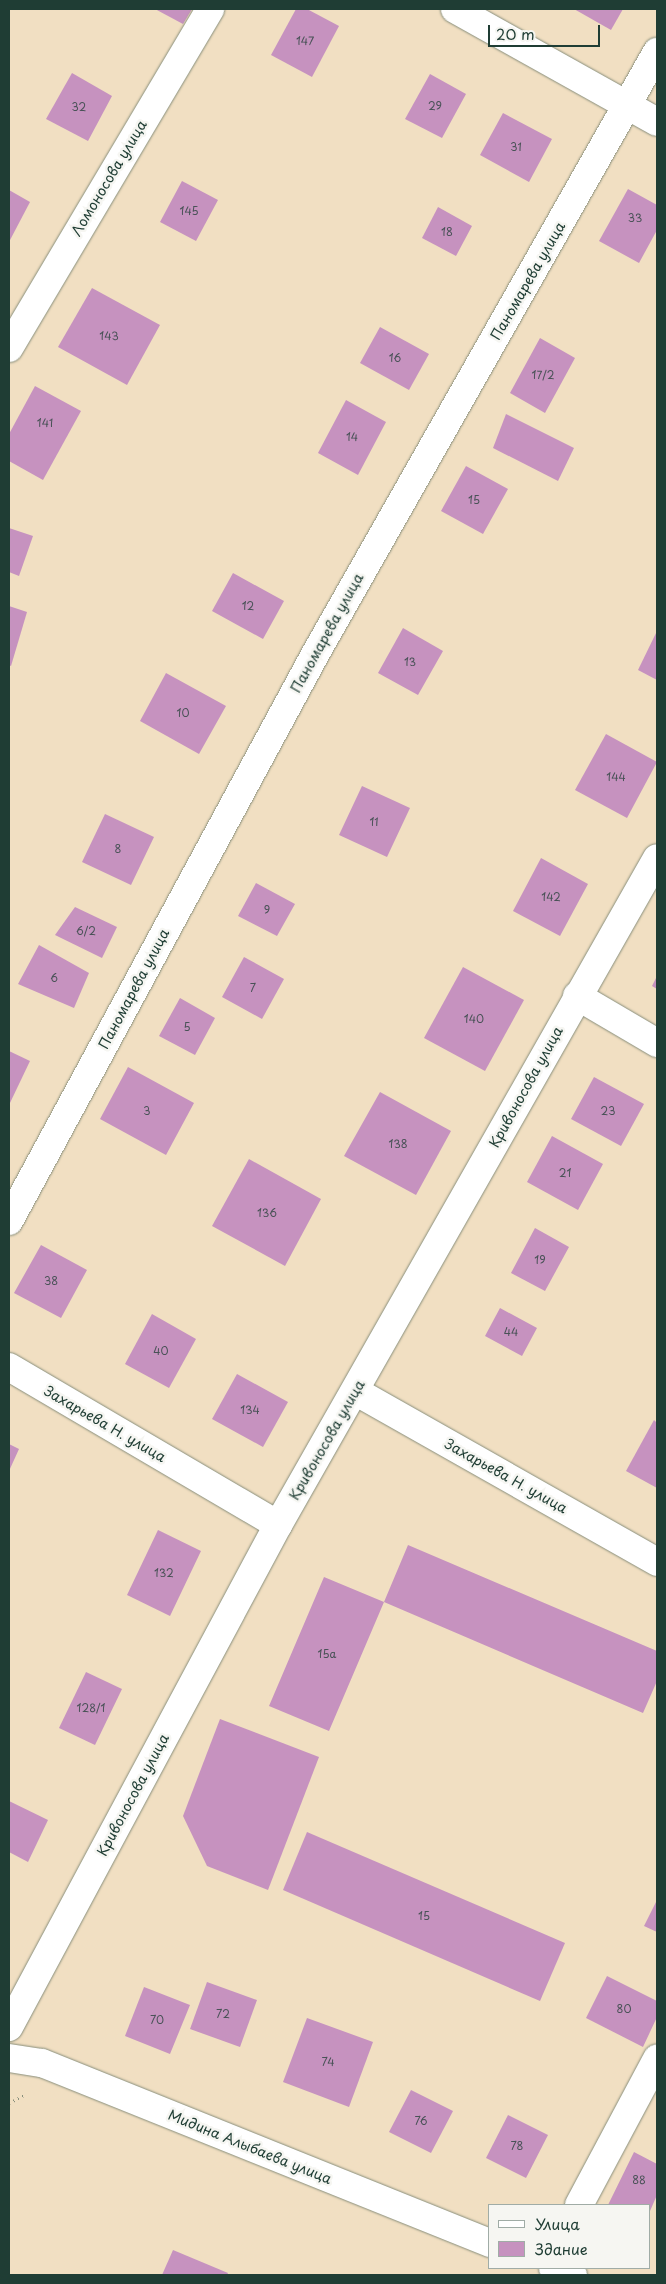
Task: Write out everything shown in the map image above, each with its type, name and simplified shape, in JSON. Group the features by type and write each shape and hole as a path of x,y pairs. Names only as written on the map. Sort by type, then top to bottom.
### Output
{"street":[{"name":"Ломоносова улица","path":"9,348 210,9"},
{"path":"455,9 657,122"},
{"name":"Паномарева улица","path":"9,1221 317,651 657,52"},
{"name":"Кривоносова улица","path":"9,2027 278,1525 657,858"},
{"path":"577,996 657,1043"},
{"name":"Захарьева Н. улица","path":"9,1367 278,1525"},
{"name":"Захарьева Н. улица","path":"354,1391 657,1562"},
{"name":"Мидина Алыбаева улица","path":"9,2058 42,2063 488,2242"},
{"path":"580,2204 657,2059"},
{"path":"556,2269 573,2275"}],"path":[{"path":"9,2103 29,2092"}],"building":[{"path":"155,9 192,9 183,24"},
{"path":"296,9 307,9 339,26 312,77 271,55"},
{"path":"574,9 623,9 611,30"},
{"path":"72,73 112,96 88,141 46,119"},
{"path":"430,74 466,94 442,138 405,119"},
{"path":"503,113 552,139 529,182 480,155"},
{"path":"182,181 218,200 196,241 160,222"},
{"path":"628,189 657,205 657,230 639,263 599,241"},
{"path":"9,190 30,202 9,242"},
{"path":"438,207 472,226 456,256 422,238"},
{"path":"92,288 160,325 127,385 58,347"},
{"path":"380,327 429,354 409,390 360,363"},
{"path":"540,338 575,358 545,413 510,393"},
{"path":"35,386 81,411 43,480 9,461 9,434"},
{"path":"346,400 386,422 358,475 318,453"},
{"path":"506,414 574,448 558,481 493,448"},
{"path":"466,466 508,489 483,534 441,511"},
{"path":"9,528 33,536 19,576 9,572"},
{"path":"233,573 284,601 263,639 212,611"},
{"path":"9,606 27,612 11,666 9,665"},
{"path":"403,628 443,651 418,695 378,673"},
{"path":"657,631 657,680 638,670"},
{"path":"166,673 226,706 199,754 140,721"},
{"path":"606,734 657,762 627,818 575,790"},
{"path":"362,786 410,808 387,857 339,835"},
{"path":"105,814 154,837 131,885 82,862"},
{"path":"541,858 588,884 560,936 513,911"},
{"path":"256,883 295,904 277,936 238,916"},
{"path":"75,907 117,927 102,958 55,935"},
{"path":"39,945 89,973 74,1008 18,984"},
{"path":"244,957 284,979 262,1019 222,997"},
{"path":"463,967 524,1000 485,1071 424,1038"},
{"path":"657,976 657,989 652,986"},
{"path":"180,998 215,1018 195,1055 159,1036"},
{"path":"9,1051 30,1061 9,1105"},
{"path":"128,1067 194,1103 166,1155 100,1119"},
{"path":"594,1077 644,1104 621,1146 571,1119"},
{"path":"380,1092 451,1131 416,1195 344,1156"},
{"path":"552,1136 603,1164 578,1210 527,1182"},
{"path":"249,1159 321,1199 285,1266 212,1226"},
{"path":"535,1228 569,1247 545,1291 511,1273"},
{"path":"41,1245 87,1270 61,1318 14,1293"},
{"path":"500,1308 537,1328 522,1356 485,1336"},
{"path":"152,1314 196,1339 169,1388 125,1364"},
{"path":"237,1374 288,1402 263,1447 212,1419"},
{"path":"654,1420 657,1423 657,1488 626,1471"},
{"path":"9,1444 19,1449 9,1471"},
{"path":"158,1530 201,1551 170,1616 127,1595"},
{"path":"408,1545 657,1651 657,1681 643,1713 384,1602"},
{"path":"324,1577 384,1602 329,1731 269,1706"},
{"path":"86,1672 122,1689 95,1745 59,1728"},
{"path":"220,1719 319,1757 268,1890 207,1866 183,1816"},
{"path":"9,1801 48,1820 28,1862 9,1852"},
{"path":"307,1832 565,1943 540,2001 283,1890"},
{"path":"657,1900 657,1932 644,1926"},
{"path":"607,1976 657,2001 657,2017 643,2047 586,2018"},
{"path":"207,1982 257,2000 240,2047 190,2029"},
{"path":"144,1987 190,2005 170,2054 125,2036"},
{"path":"307,2018 373,2042 349,2107 283,2082"},
{"path":"411,2090 453,2111 431,2153 389,2132"},
{"path":"508,2115 548,2135 526,2178 486,2158"},
{"path":"634,2152 657,2164 657,2195 651,2209 651,2204 608,2204"},
{"path":"173,2250 228,2273 227,2275 162,2275"}]}
